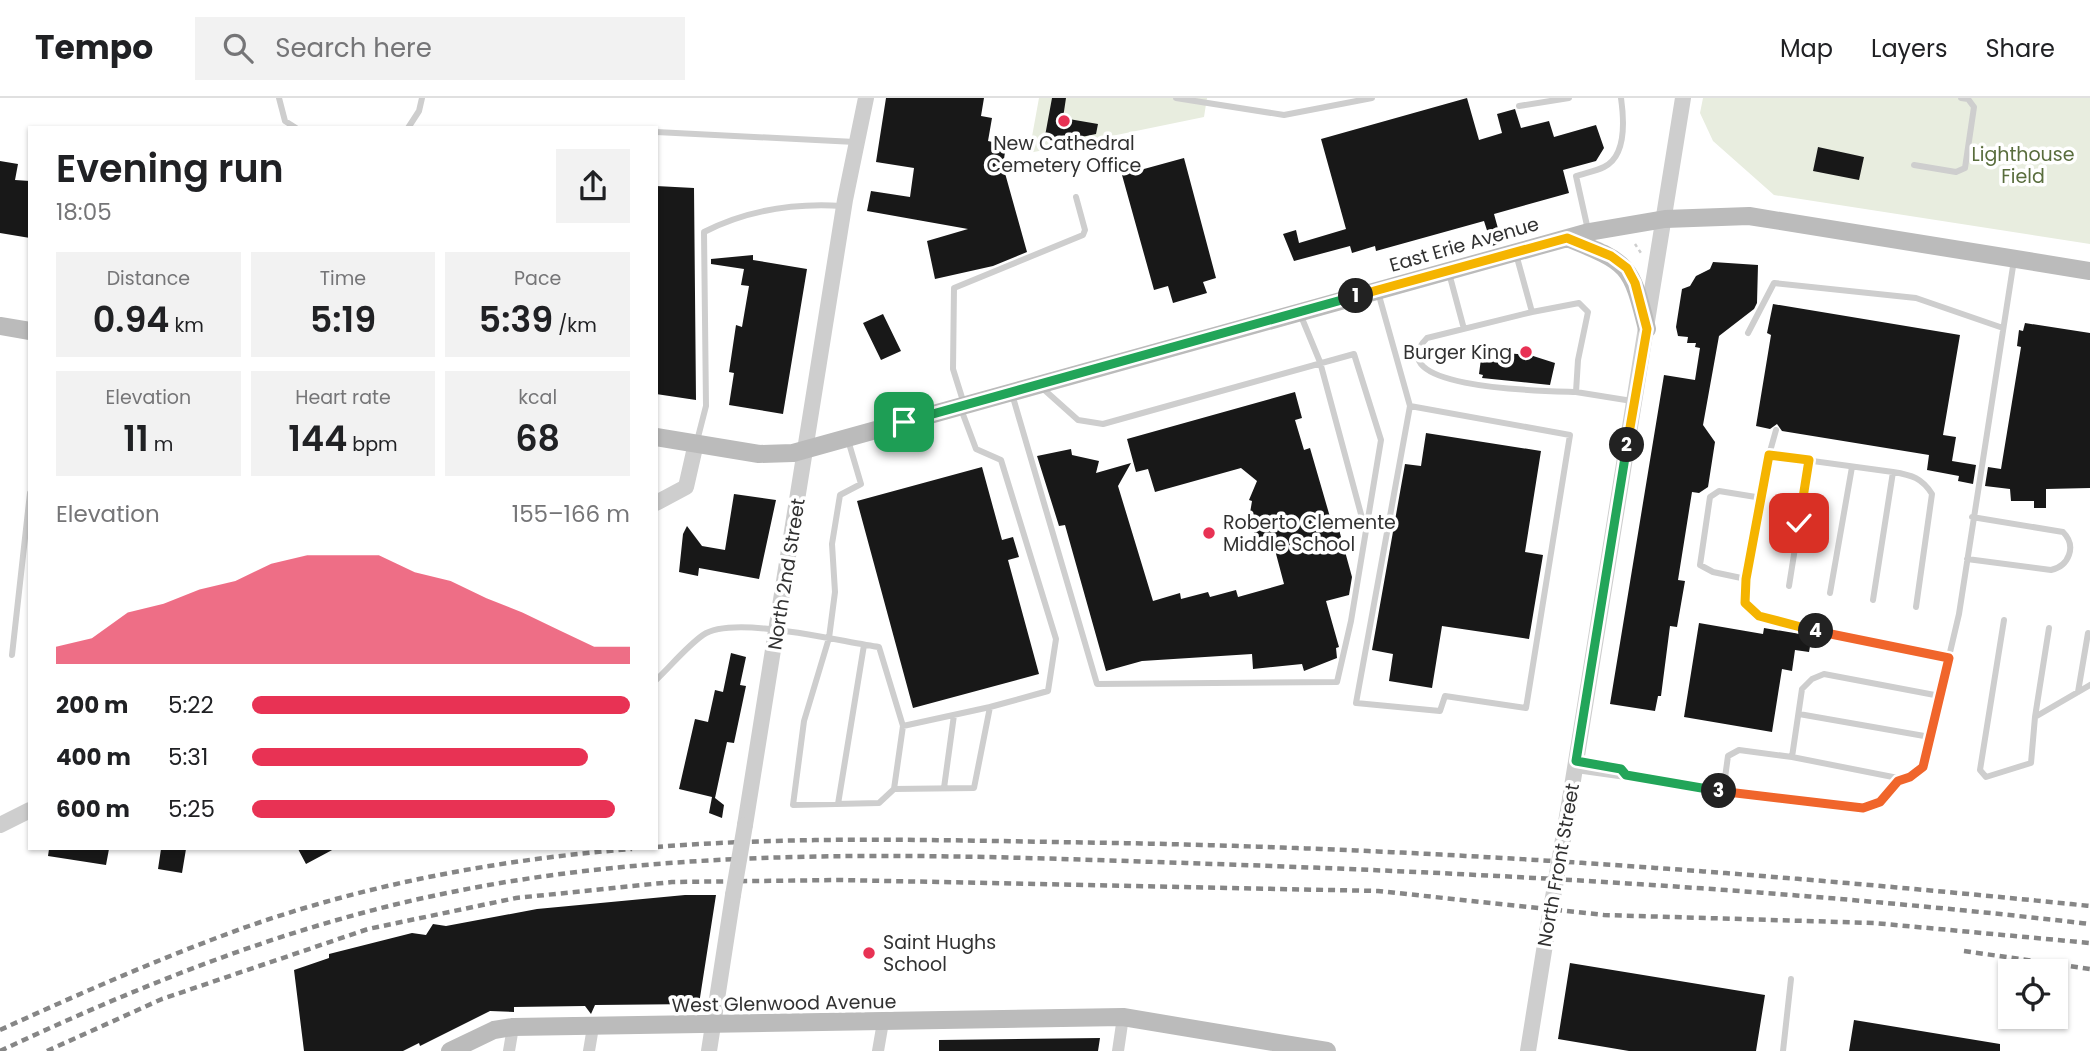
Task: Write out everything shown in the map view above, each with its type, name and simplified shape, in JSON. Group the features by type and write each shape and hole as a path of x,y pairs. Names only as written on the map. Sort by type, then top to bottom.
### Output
{"main road":[{"name":"East Erie Avenue","path":"658,437 759,454 805,450 1589,232 1665,219 1717,216 1788,220 2090,271"},
{"path":"1567,238 1611,256 1627,268 1635,283 1647,329"},
{"path":"0,326 28,331"},
{"name":"West Glenwood Avenue","path":"450,1051 494,1030 513,1027 1123,1017 1317,1050"}],"street":[{"name":"North 2nd Street","path":"709,1051 844,206 866,98"},
{"name":"North Front Street","path":"1528,1051 1683,98"},
{"path":"658,502 686,487 696,443"},
{"path":"1118,1051 1123,1017"},
{"path":"878,1051 883,1023"},
{"path":"509,1051 513,1027"},
{"path":"589,1051 593,1027"}],"lane":[{"path":"279,98 285,121 293,126"},
{"path":"409,126 419,111 422,98"},
{"path":"1176,98 1284,115 1372,98"},
{"path":"1519,106 1569,98"},
{"path":"1589,232 1576,176 1607,166 1617,154 1623,132 1621,98"},
{"path":"1914,165 1956,172 1965,168 1974,107 1968,99 1961,98"},
{"path":"658,132 857,142"},
{"path":"903,726 1048,691 1056,639 1001,460 976,449 963,406 953,369 954,288 1083,235 1085,230 1076,197"},
{"path":"696,443 706,406 704,232 736,216 811,204 844,206"},
{"path":"1516,252 1532,313"},
{"path":"1575,766 1620,778 1626,775 1723,792 1863,808 1880,802 1898,781 1923,767 1949,658 1968,559 1972,516 2014,258"},
{"path":"1448,271 1464,329"},
{"path":"1748,333 1774,283 1916,298 2003,328"},
{"path":"1377,290 1410,406 1356,703 1440,711 1445,696 1526,708 1570,435 1410,406"},
{"path":"1576,392 1578,360 1588,312 1579,303 1427,338 1418,347 1417,356 1422,368 1437,377 1522,390 1576,392 1634,402"},
{"path":"1299,312 1320,362 1366,531"},
{"path":"1011,392 1097,684 1337,682 1351,621 1381,440 1354,354 1103,424 1078,420 1040,384"},
{"path":"1776,430 1746,579 1745,603 1767,620 1949,658"},
{"path":"658,678 705,634 730,627 829,638 879,648 903,726 894,789 879,803 793,805 804,721 829,638 835,592 832,544 840,495 861,484 848,438"},
{"path":"1769,455 1894,472 1914,476 1924,482 1933,494 1916,607"},
{"path":"1789,586 1809,460"},
{"path":"1830,593 1852,467"},
{"path":"1873,600 1894,472"},
{"path":"1746,579 1713,572 1700,565 1710,497 1719,491 1762,498"},
{"path":"12,655 28,511"},
{"path":"1968,559 2051,570 2062,567 2069,557 2070,544 2063,532 1972,516"},
{"path":"2004,620 1980,770 1986,777 2031,763 2035,717 2049,628"},
{"path":"2078,692 2088,633"},
{"path":"838,804 864,645"},
{"path":"1792,757 1802,689 1812,679 1824,674 1940,696"},
{"path":"2035,717 2090,685"},
{"path":"894,789 974,788 990,707"},
{"path":"1798,714 1930,737"},
{"path":"944,788 954,715"},
{"path":"1723,792 1727,757 1739,750 1792,757 1903,779"},
{"path":"1783,1051 1791,979"}],"path":[{"path":"1635,244 1643,256"}],"green space":[{"path":"1039,98 1207,98 1204,117 1029,153"},
{"name":"Lighthouse Field","path":"1703,98 2090,98 2090,244 1774,195 1713,141 1700,113"}],"building":[{"path":"886,98 984,98 981,116 992,118 988,141 1006,145 1003,166 1027,252 993,266 935,279 927,241 968,229 867,211 871,191 910,197 914,168 876,162"},
{"name":"New Cathedral Cemetery Office","path":"1052,98 1066,98 1063,118 1098,124 1096,134 1067,140 1045,136"},
{"path":"1467,98 1479,140 1502,133 1497,114 1515,109 1521,128 1549,121 1554,137 1596,125 1604,148 1596,161 1563,170 1569,193 1494,214 1502,243 1492,246 1484,221 1376,251 1375,246 1352,253 1350,246 1294,261 1283,234 1296,230 1299,243 1346,229 1321,139"},
{"path":"1818,147 1864,157 1859,180 1813,171"},
{"path":"1184,158 1216,278 1203,282 1207,293 1173,303 1168,286 1154,290 1122,175"},
{"path":"0,161 18,164 15,180 28,181 28,238 0,233"},
{"path":"658,186 694,188 696,400 658,394"},
{"path":"753,255 753,260 807,269 783,414 729,405 734,373 729,372 736,325 742,327 749,286 741,285 744,269 711,264 711,259"},
{"path":"1713,262 1758,265 1757,303 1754,309 1719,336 1703,425 1715,442 1708,487 1699,493 1692,492 1678,580 1685,581 1677,627 1670,626 1661,696 1658,696 1655,711 1610,704 1664,375 1695,380 1700,348 1695,347 1696,343 1687,343 1688,337 1678,336 1676,327 1682,289 1690,286 1696,276 1710,269"},
{"path":"1773,304 1960,335 1943,435 1956,437 1952,461 1976,465 1973,484 1958,481 1959,476 1927,470 1929,455 1782,431 1777,424 1770,429 1756,426 1771,335 1767,333"},
{"path":"883,314 901,351 881,360 863,323"},
{"path":"2025,323 2090,333 2090,488 2046,489 2046,508 2034,508 2034,501 2011,501 2010,489 1985,486 1988,467 2001,469 2021,347 2017,346 2019,330 2023,331"},
{"path":"1482,351 1530,355 1555,363 1550,385 1482,378 1483,375 1479,374"},
{"path":"1295,392 1302,418 1295,420 1304,450 1310,448 1330,517 1335,515 1352,577 1349,595 1326,601 1339,647 1336,648 1337,658 1304,671 1302,664 1253,669 1252,654 1142,661 1106,671 1065,525 1059,526 1037,456 1071,449 1072,455 1099,461 1096,473 1131,463 1118,486 1153,601 1180,593 1181,599 1208,592 1210,597 1236,590 1238,597 1284,584 1271,535 1255,539 1252,520 1249,519 1252,501 1249,500 1257,481 1241,468 1155,492 1148,469 1136,472 1127,439"},
{"path":"1426,433 1541,451 1525,552 1543,555 1529,639 1442,626 1432,688 1389,681 1393,654 1372,650 1405,464 1421,466"},
{"path":"982,467 1002,540 1013,537 1019,557 1008,560 1039,674 913,708 857,501"},
{"path":"734,494 776,500 759,579 699,568 698,576 679,572 683,534 687,526 702,546 725,550"},
{"path":"1699,623 1763,634 1764,628 1812,636 1809,652 1795,650 1792,671 1782,669 1772,732 1684,717"},
{"path":"731,653 746,657 740,685 746,686 734,743 727,742 715,798 724,805 722,818 709,813 712,797 679,789 695,719 708,722 715,690 723,692"},
{"path":"49,850 109,850 106,865 48,856"},
{"path":"161,850 186,850 182,873 158,869"},
{"path":"299,850 332,850 306,864"},
{"path":"685,895 716,895 699,1004 595,1005 591,1014 585,1006 514,1007 514,1012 490,1011 420,1046 419,1043 403,1051 304,1051 294,970 329,958 329,954 412,933 426,935 433,924 446,926 537,909"},
{"path":"1570,963 1765,995 1756,1051 1629,1051 1558,1039"},
{"path":"1854,1020 2000,1044 2000,1051 1849,1051"},
{"path":"1100,1038 1098,1051 939,1051 939,1040"}],"railway":[{"path":"658,847 772,841 887,840 1118,843 1362,851 1726,873 2090,906"},
{"path":"0,1030 186,950 249,926 343,897 487,866 620,850"},
{"path":"0,1051 165,979 336,920 452,892 541,877 632,866 724,860 1003,857 1412,872 1752,892 2090,924"},
{"path":"47,1051 162,999 368,929 516,898 672,882 841,880 1378,891 1604,915 1874,923 2090,943"},
{"path":"1964,951 2090,969"}],"place":[{"name":"New Cathedral Cemetery Office","path":"1064,121"},
{"name":"Burger King","path":"1526,352"},
{"name":"Roberto Clemente Middle School","path":"1209,533"},
{"name":"Saint Hughs School","path":"869,953"}],"route":[{"path":"904,422 1567,238 1611,256 1627,268 1635,283 1647,329 1576,761 1621,769 1626,775 1723,792 1844,808 1863,808 1880,802 1898,781 1910,777 1923,767 1949,658 1775,623 1759,616 1745,603 1746,579 1769,455 1809,460 1799,523"}]}
